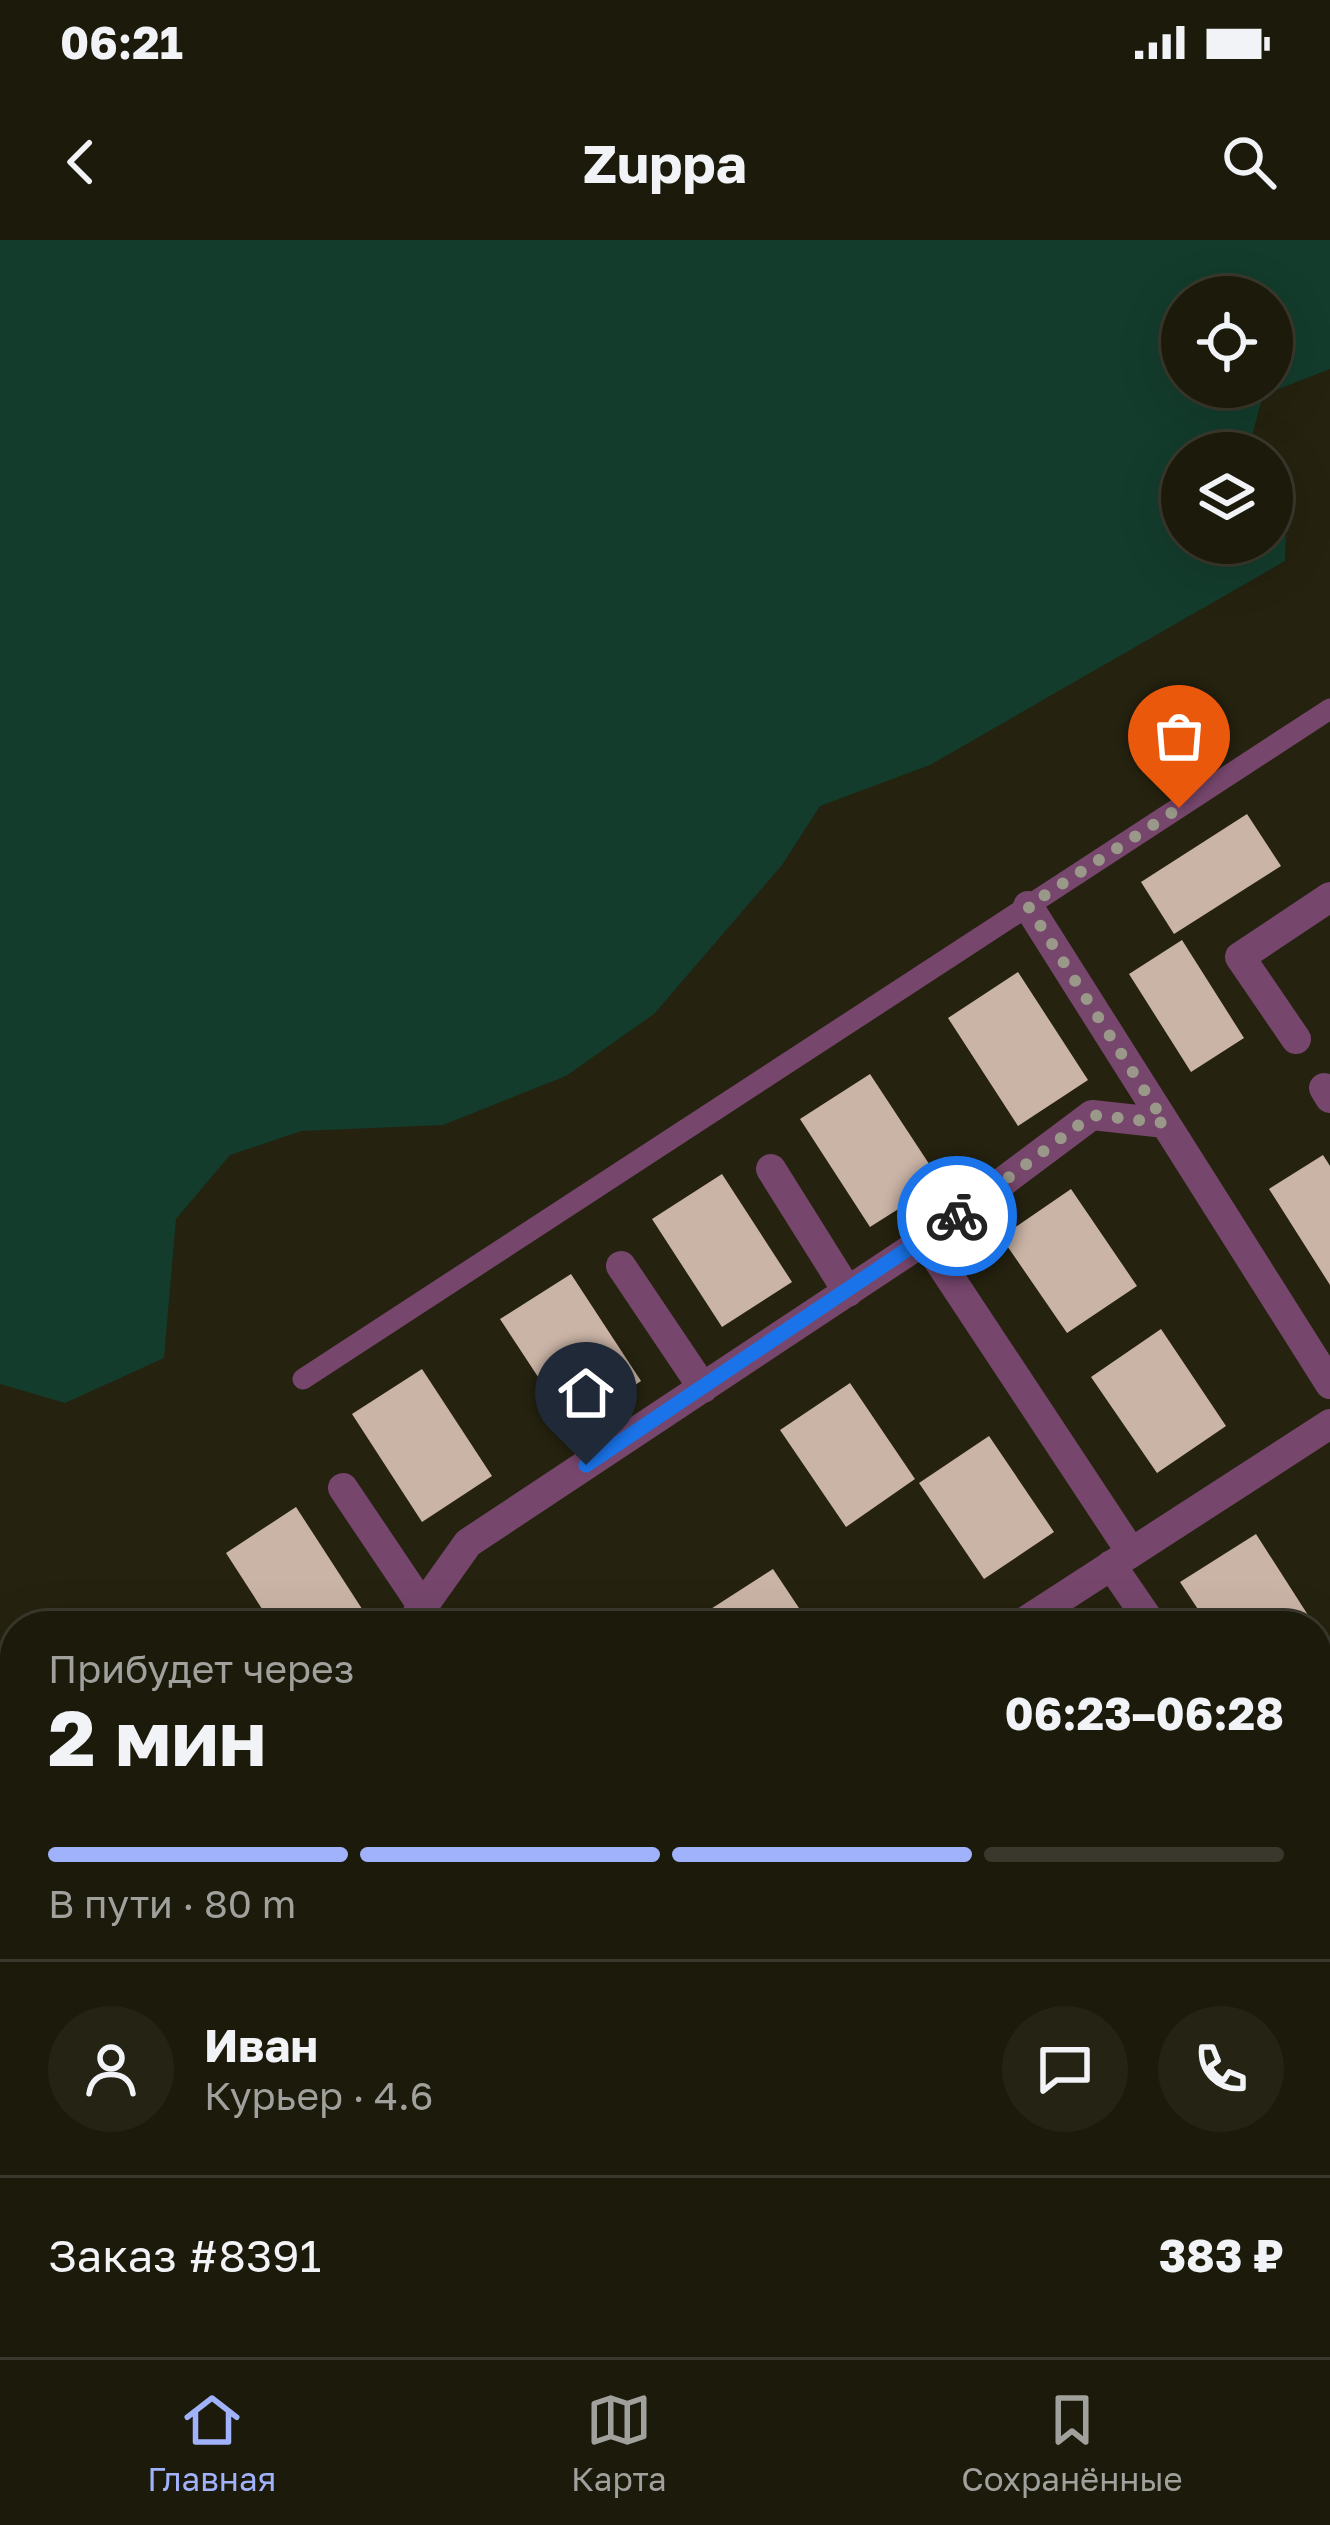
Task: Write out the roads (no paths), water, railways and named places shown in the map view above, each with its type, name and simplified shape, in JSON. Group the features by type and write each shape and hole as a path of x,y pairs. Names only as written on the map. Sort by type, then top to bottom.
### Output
{"street":[{"path":"1295,1039 1240,957 1330,897"},
{"path":"1028,906 1330,1384"},
{"path":"420,1611 468,1543 925,1240 1092,1115 1165,1123"},
{"path":"772,1169 848,1292"},
{"path":"925,1240 1121,1558 1146,1611"},
{"path":"621,1266 703,1388"},
{"path":"1041,1611 1330,1424"},
{"path":"343,1488 413,1611"}],"lane":[{"path":"303,1379 1330,709"}]}
